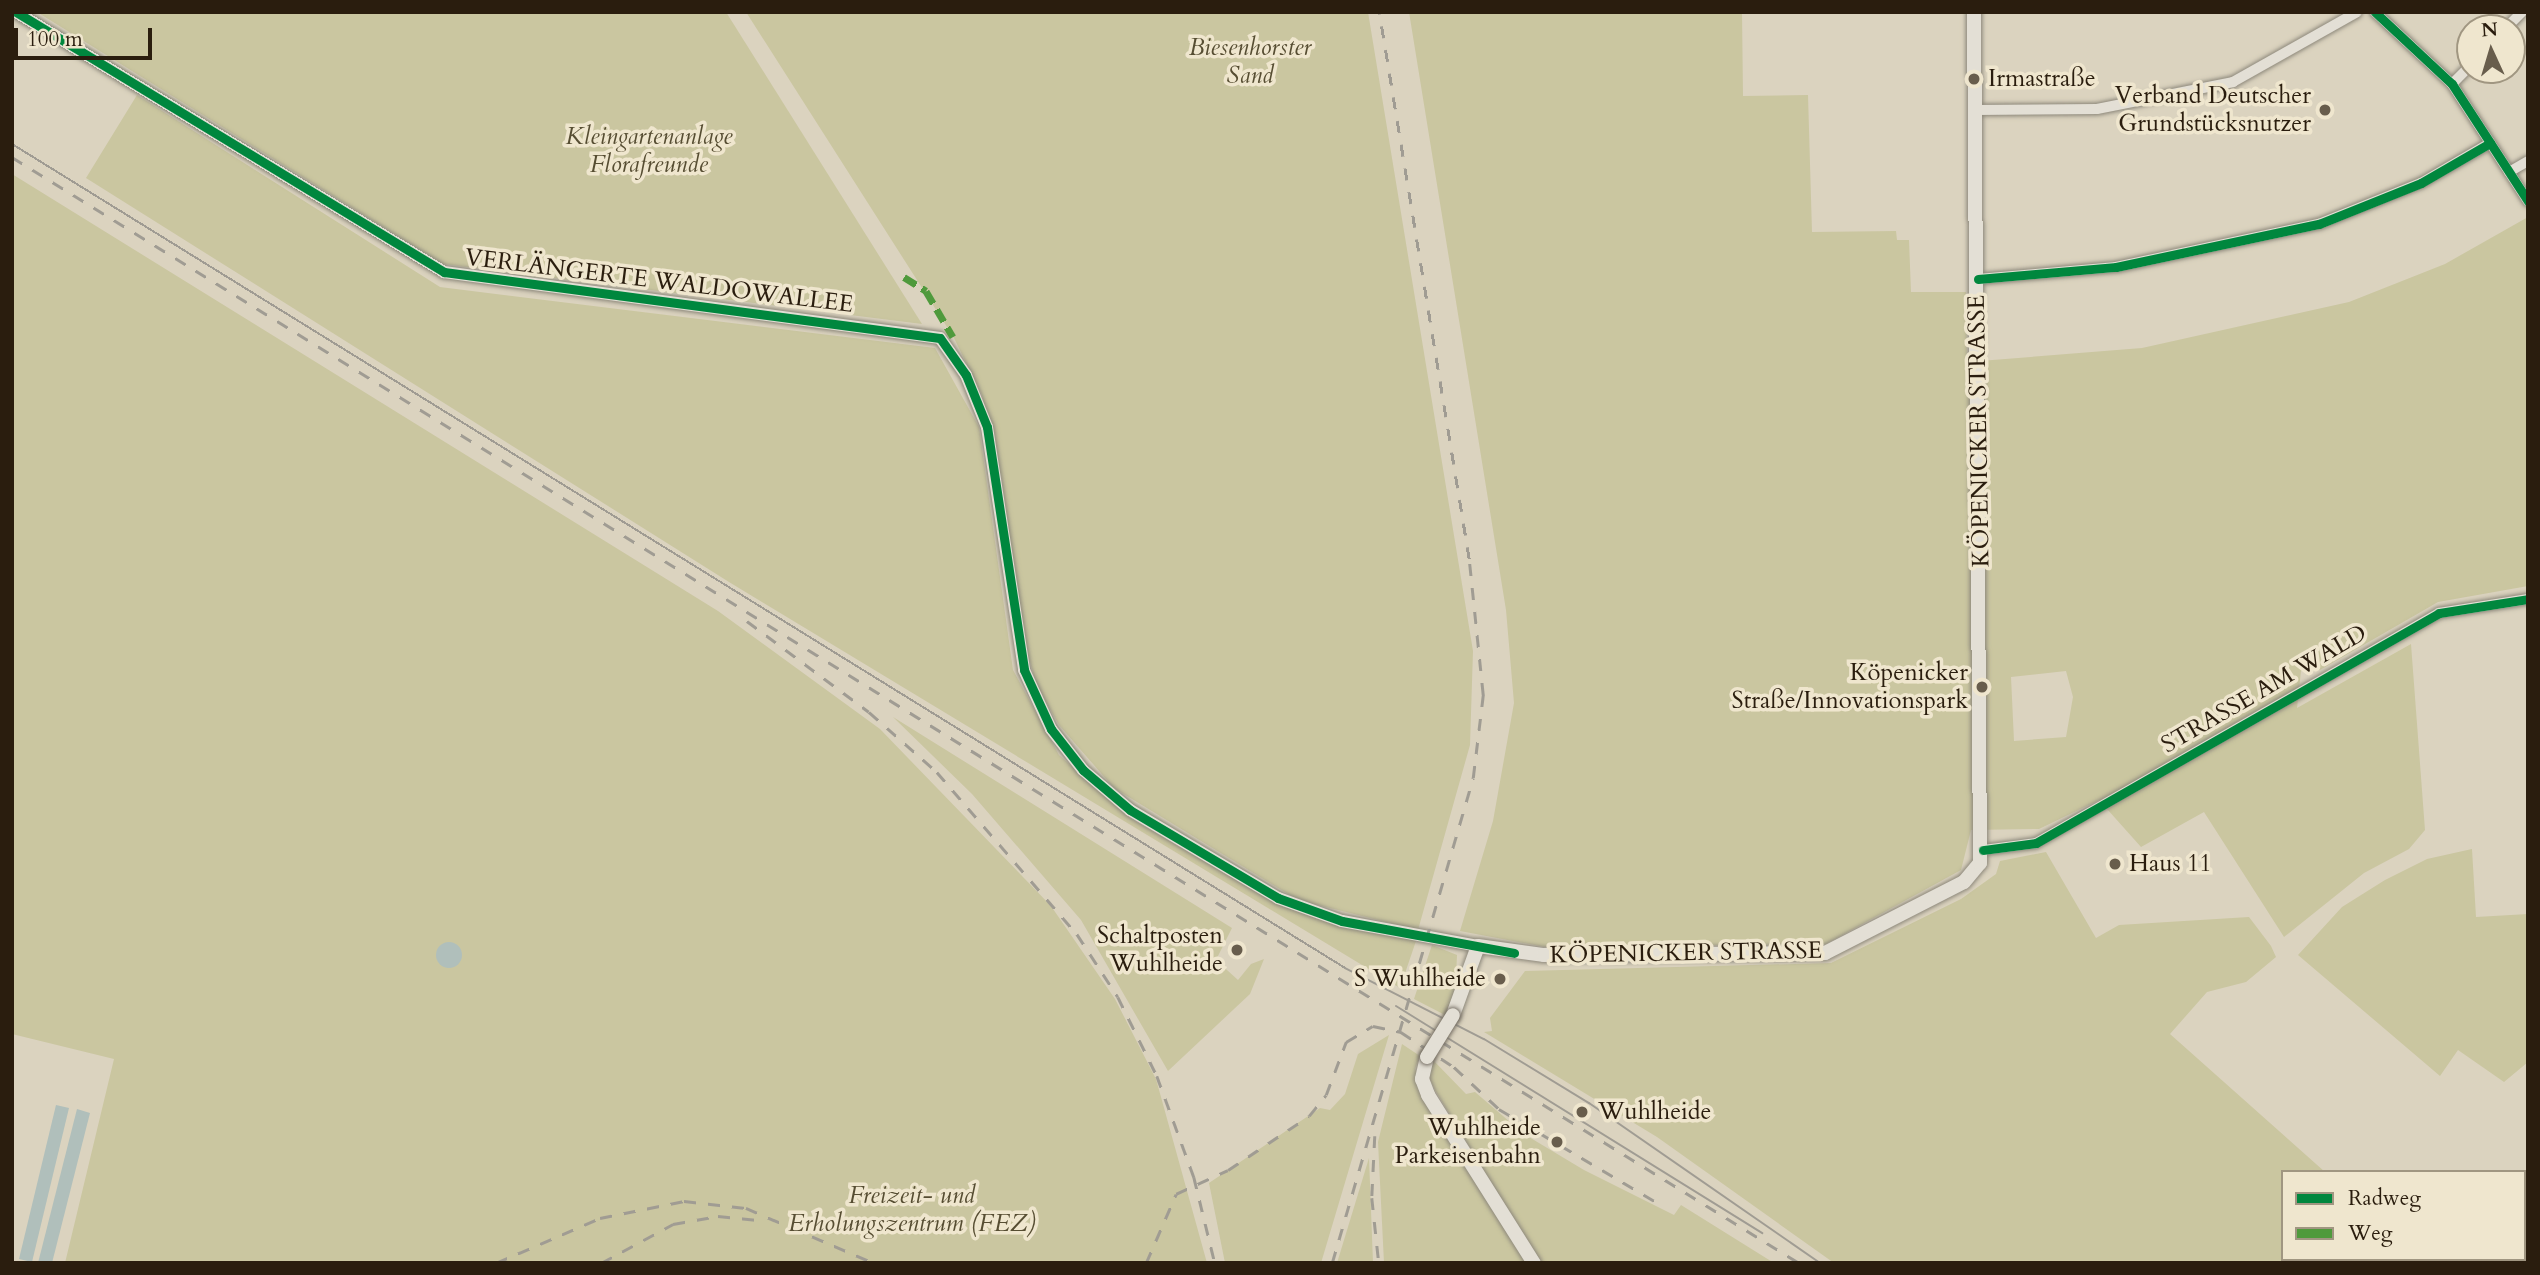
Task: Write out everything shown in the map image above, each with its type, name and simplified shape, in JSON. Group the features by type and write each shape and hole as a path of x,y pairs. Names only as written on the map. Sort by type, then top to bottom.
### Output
{"main road":[{"name":"KÖPENICKER STRASSE","path":"1478,946 1544,955 1825,953 1964,882 1983,850 1973,12"},
{"path":"1478,946 1453,1015 1427,1057 1422,1079 1428,1095 1534,1263"}],"street":[{"name":"VERLÄNGERTE WALDOWALLEE","path":"16,12 444,272 918,332 947,343 987,427 1024,670 1051,729 1083,770 1130,810 1278,898 1342,921 1478,946"},
{"path":"1975,110 2097,108 2223,85 2357,12"},
{"path":"2375,12 2452,84 2528,201"},
{"path":"2452,84 2456,80"},
{"path":"1978,279 2116,267 2319,224 2421,183 2490,143"},
{"path":"2510,172 2528,161"},
{"name":"STRASSE AM WALD","path":"1983,850 2031,845 2410,627 2471,604 2528,599"}],"green space":[{"name":"Kleingartenanlage Florafreunde","path":"37,12 726,12 922,324 443,264"},
{"name":"Biesenhorster Sand","path":"746,12 1368,12 1473,651 1470,745 1418,930 1298,900 1114,788 1059,725 1037,686 1017,617 1002,480 982,395 954,338"},
{"path":"1409,12 1742,12 1743,96 1808,95 1812,232 1896,231 1897,240 1909,240 1911,292 1966,292 1967,362 2142,348 2349,302 2445,264 2528,217 2528,586 2438,602 2320,670 2301,671 2297,708 2411,644 2425,830 2409,849 2364,873 2284,937 2204,812 2141,847 2099,800 2039,829 1971,830 1961,870 1826,944 1545,947 1460,931 1493,821 1514,703 1506,610","holes":["2066,671 2073,697 2066,737 2014,741 2011,677"]},
{"path":"137,95 440,287 935,348 979,427 1013,670 1059,755 1130,818 1267,898 1344,928 1416,941 1400,988 729,582 86,178"},
{"name":"Freizeit- und Erholungszentrum (FEZ)","path":"12,174 718,611 880,729 1051,906 1115,999 1156,1079 1207,1263 65,1263 114,1059 12,1034"},
{"path":"893,717 1232,928 1216,960 1238,980 1251,964 1264,959 1250,994 1168,1071 1081,920 972,794"},
{"path":"2472,849 2476,917 2528,914 2528,1062 2504,1082 2458,1050 2440,1076 2298,955 2342,907 2385,880 2427,859"},
{"name":"Wuhlheide","path":"2046,852 2096,938 2119,925 2249,917 2276,957 2246,982 2207,992 2170,1034 2323,1170 2281,1170 2281,1261 2308,1263 1834,1263 1657,1137 1484,1032 1492,1031 1490,1018 1525,971 1831,963 1961,899 1996,874 2000,861"},
{"path":"1432,945 1457,955 1455,998 1445,1015 1414,999"},
{"path":"1389,1035 1321,1263 1225,1263 1209,1183 1320,1108 1330,1110 1345,1094 1358,1054"},
{"path":"1402,1044 1420,1056 1415,1069 1528,1263 1384,1263 1378,1142"},
{"name":"Wuhlheide","path":"1433,1060 1466,1094 1475,1092 1524,1134 1584,1170 1674,1215 1681,1205 1774,1263 1540,1263 1435,1090 1429,1077"},
{"path":"1369,1158 1373,1263 1337,1263"}],"shaded area":[{"path":"449,942 458,946 462,955 458,964 449,968 440,964 436,955 440,946"},
{"path":"56,1105 69,1108 32,1262 19,1259"},
{"path":"77,1109 90,1113 52,1263 38,1263"}],"tram line":[{"path":"12,144 1345,968 1484,1039 1589,1103 1820,1263"},
{"path":"1396,1006 1762,1233"}],"railway":[{"path":"1332,1263 1473,778 1483,695 1469,559 1379,12"},
{"path":"12,157 1799,1263"},
{"path":"747,621 869,712 937,772 1077,934 1118,997 1157,1076 1194,1177 1215,1263"},
{"path":"1146,1263 1176,1194 1228,1170 1309,1116 1326,1095 1346,1042 1373,1026 1401,1032 1454,1067 1499,1109 1663,1206"},
{"path":"1375,1136 1372,1198 1379,1263"},
{"path":"496,1263 600,1218 684,1201 746,1208 874,1263"},
{"path":"601,1263 673,1224 718,1216 758,1220"}],"marked path":[{"path":"904,277 926,291 953,337"}],"cycle path":[{"path":"16,12 444,272 940,338 966,375 987,427 1024,670 1051,729 1083,770 1130,810 1278,898 1342,921 1514,953"},
{"path":"2375,12 2452,84 2528,201"},
{"path":"1978,279 2116,267 2319,224 2421,183 2490,143"},
{"path":"1983,850 2036,843 2439,613 2528,599"}],"place":[{"name":"Irmastraße","path":"1974,79"},
{"name":"Verband Deutscher Grundstücksnutzer","path":"2325,110"},
{"name":"Köpenicker Straße/Innovationspark","path":"1982,687"},
{"name":"Haus 11","path":"2115,864"},
{"name":"Schaltposten Wuhlheide","path":"1237,950"},
{"name":"S Wuhlheide","path":"1500,979"},
{"name":"Wuhlheide","path":"1582,1112"},
{"name":"Wuhlheide Parkeisenbahn","path":"1557,1142"}]}
